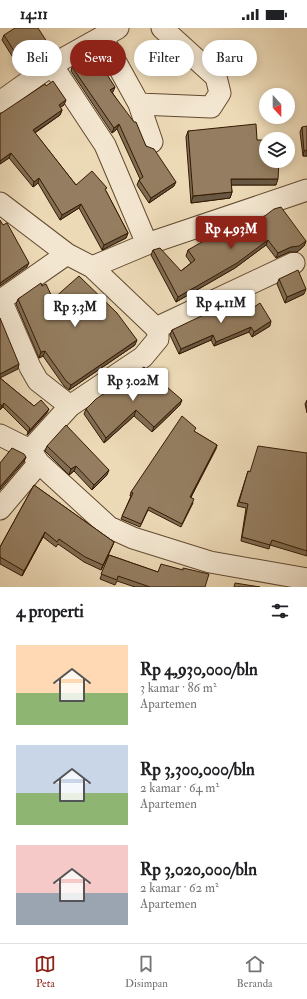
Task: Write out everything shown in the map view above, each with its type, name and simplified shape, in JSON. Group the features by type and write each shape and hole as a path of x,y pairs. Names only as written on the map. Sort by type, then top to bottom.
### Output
{"street":[{"path":"139,104 211,107 220,93 216,77 162,28"},
{"path":"62,59 110,33 139,104 152,142"},
{"path":"0,102 37,76"},
{"path":"59,76 105,145 147,244"},
{"path":"92,267 147,244 307,190"},
{"path":"0,203 67,254 92,267 156,328 158,340 143,357 70,406 0,509"},
{"path":"67,254 1,300 30,367 38,380 70,406"},
{"path":"156,328 294,263"},
{"path":"0,435 35,457 109,527 133,538 210,562 307,579"}],"building":[{"path":"15,28 38,28 46,40 12,40 12,48 4,35"},
{"path":"78,76 108,76 115,87 110,90 134,122 136,122 146,146 154,149 176,182 151,198 139,180 143,177 119,124 114,128"},
{"path":"53,81 66,100 59,105 62,110 33,130 76,185 92,171 107,188 105,189 128,233 104,245 81,204 62,215 39,178 34,182 11,153 0,161 0,114 45,84 46,86"},
{"path":"256,124 257,140 259,140 259,168 279,168 278,179 231,179 232,192 193,196 188,131"},
{"path":"307,126 307,150 304,151 302,127"},
{"path":"281,207 306,241 299,246 291,247 278,253 268,240 237,263 178,297 153,250 160,248 181,271 195,260 188,250 219,232 224,242 251,222 253,225 274,209"},
{"path":"0,220 3,225 7,223 29,263 0,283"},
{"path":"298,270 306,289 287,297 279,279"},
{"path":"79,276 117,313 137,340 71,385 66,381 45,351 41,352 18,299 41,283 42,286 46,284 53,299"},
{"path":"235,300 241,316 260,303 271,321 254,332 251,327 216,342 213,335 181,349 172,330"},
{"path":"0,318 19,364 0,374"},
{"path":"144,367 182,400 154,427 136,410 106,438 86,409 96,399"},
{"path":"0,378 34,406 41,400 49,409 29,431 30,428 4,403 2,406 0,404"},
{"path":"182,416 196,428 194,431 217,445 190,497 194,499 182,524 149,507 141,524 122,516 133,493 131,492"},
{"path":"66,425 109,470 94,485 76,466 71,469 47,446"},
{"path":"258,446 307,453 307,551 272,540 270,545 242,537 248,504 239,502 248,471 250,472"},
{"path":"12,448 24,454 26,457 0,487 0,463"},
{"path":"34,485 114,542 103,565 85,557 59,539 57,542 45,532 24,571 0,557 0,547"},
{"path":"109,555 158,572 161,564 183,570 183,568 209,574 205,587 150,587 118,576 117,580 101,574"},
{"path":"235,583 260,587 234,587"}]}
